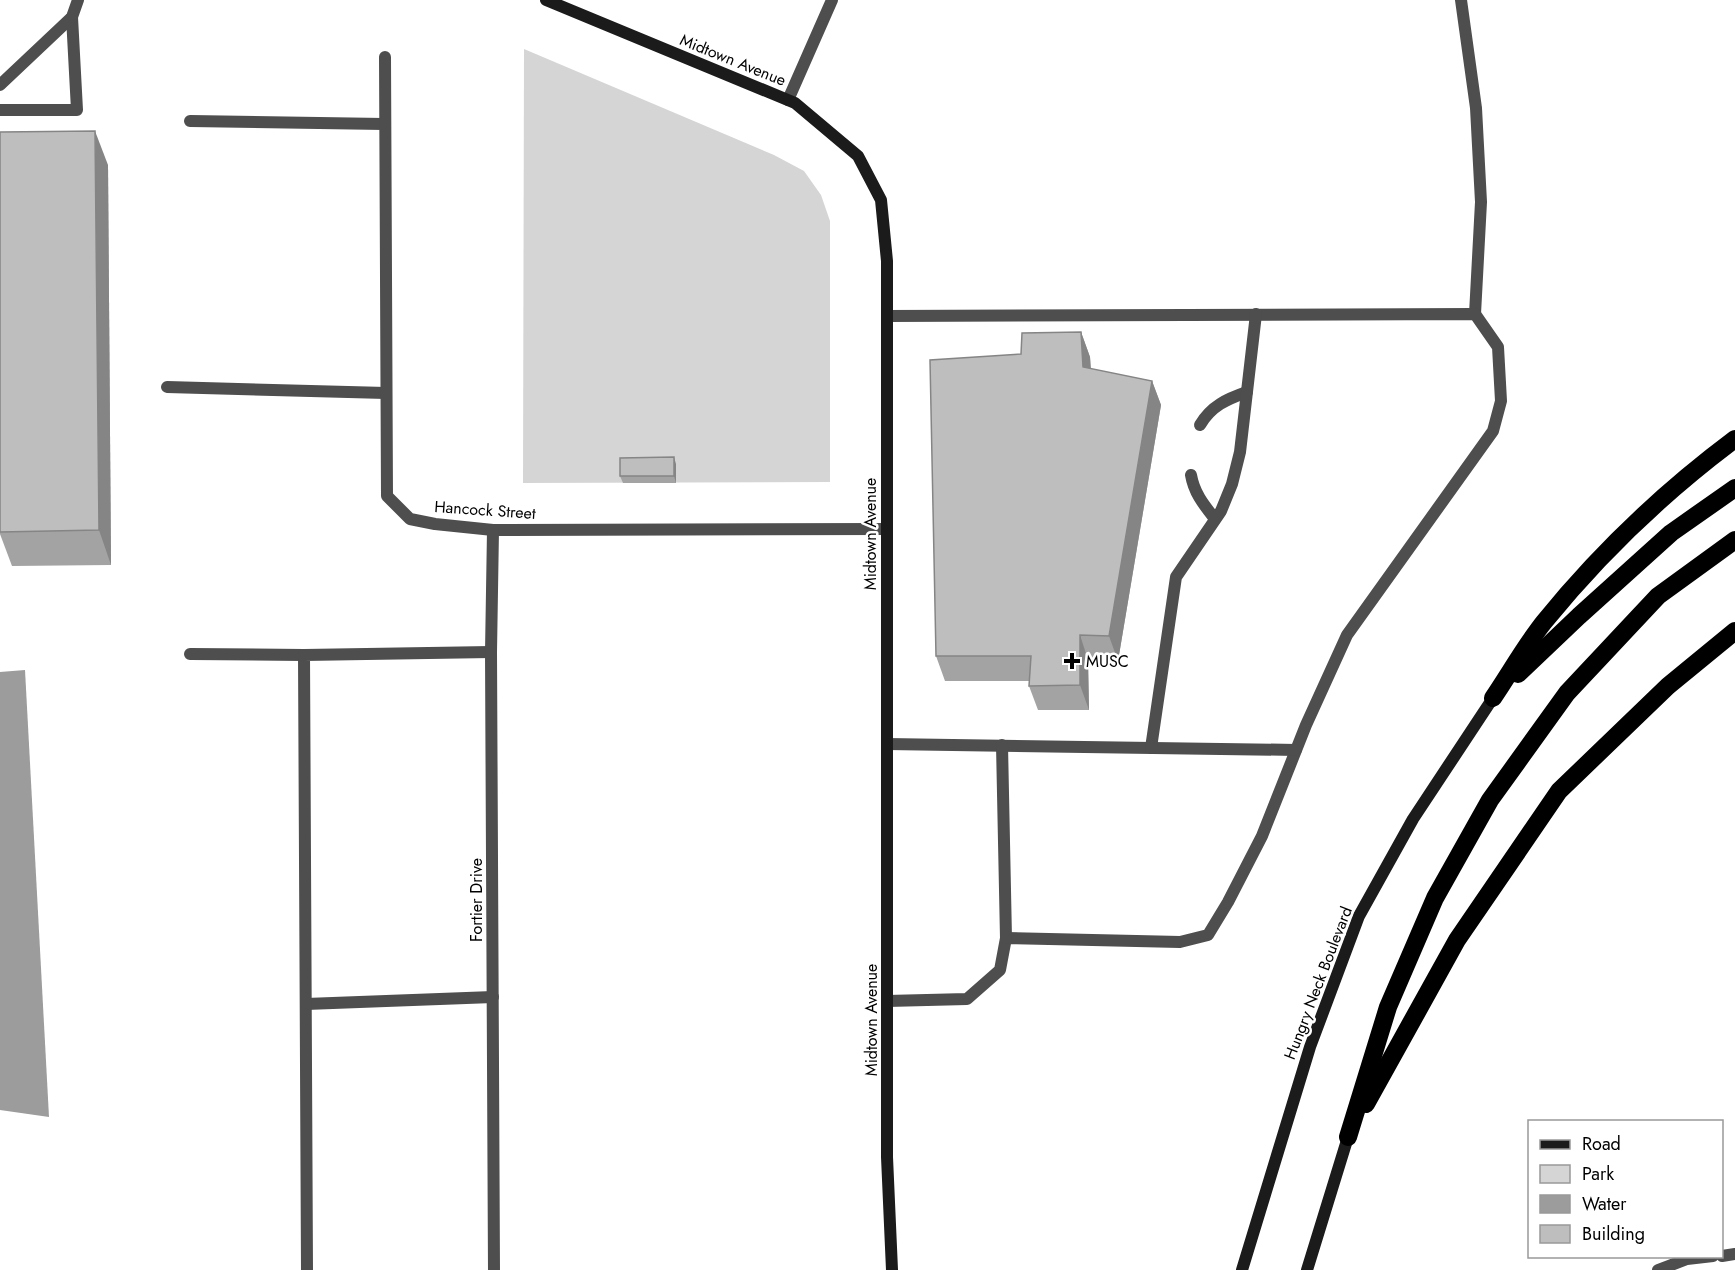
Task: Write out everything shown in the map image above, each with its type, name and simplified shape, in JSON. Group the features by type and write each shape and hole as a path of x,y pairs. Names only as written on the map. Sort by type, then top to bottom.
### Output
{"highway":[{"path":"1493,698 1542,624 1600,556 1668,493 1735,439"},
{"path":"1493,698 1671,533 1735,488"},
{"path":"1348,1137 1388,1007 1435,898 1490,800 1567,693 1658,596 1735,540"},
{"path":"1348,1137 1457,940 1559,791 1668,686 1735,631"}],"street":[{"path":"0,110 77,110 72,17 78,0"},
{"name":"Midtown Avenue","path":"546,0 795,103 858,156 881,200 887,261 887,1157 892,1270"},
{"path":"788,100 832,0"},
{"path":"1006,938 1180,942 1208,935 1262,836 1296,750 1347,635 1493,430 1501,401 1498,347 1475,314 1481,202 1476,108 1461,0"},
{"path":"0,86 72,17"},
{"name":"Hancock Street","path":"386,57 384,124 387,496 410,519 493,530 887,529"},
{"path":"190,121 384,124"},
{"path":"1151,748 1176,577 1221,511 1235,473 1240,452 1256,314"},
{"path":"887,316 1475,314"},
{"path":"167,387 386,393"},
{"path":"1200,425 1216,405 1246,392"},
{"path":"1191,475 1192,485 1199,498 1215,519"},
{"name":"Fortier Drive","path":"493,530 491,652 494,1270"},
{"path":"190,654 491,652"},
{"path":"304,655 307,1270"},
{"name":"Hungry Neck Boulevard","path":"1242,1270 1310,1047 1359,916 1413,819 1493,698"},
{"path":"887,744 1296,750"},
{"path":"887,1001 967,999 1000,970 1006,938 1002,745"},
{"path":"306,1004 493,997"},
{"path":"1307,1270 1348,1137"},
{"path":"1658,1270 1687,1259 1700,1258"}],"green space":[{"path":"524,49 774,155 804,171 821,195 830,221 830,482 523,483"}],"water":[{"path":"25,670 49,1117 0,1110 0,672"}],"building":[{"path":"95,131 99,530 0,532 0,132"},
{"path":"1081,332 1083,367 1152,381 1109,636 1080,635 1080,685 1029,686 1031,656 936,656 930,360 1021,354 1022,333"},
{"path":"674,457 674,476 620,476 620,458"}],"place":[{"name":"MUSC","path":"1072,661"}]}
